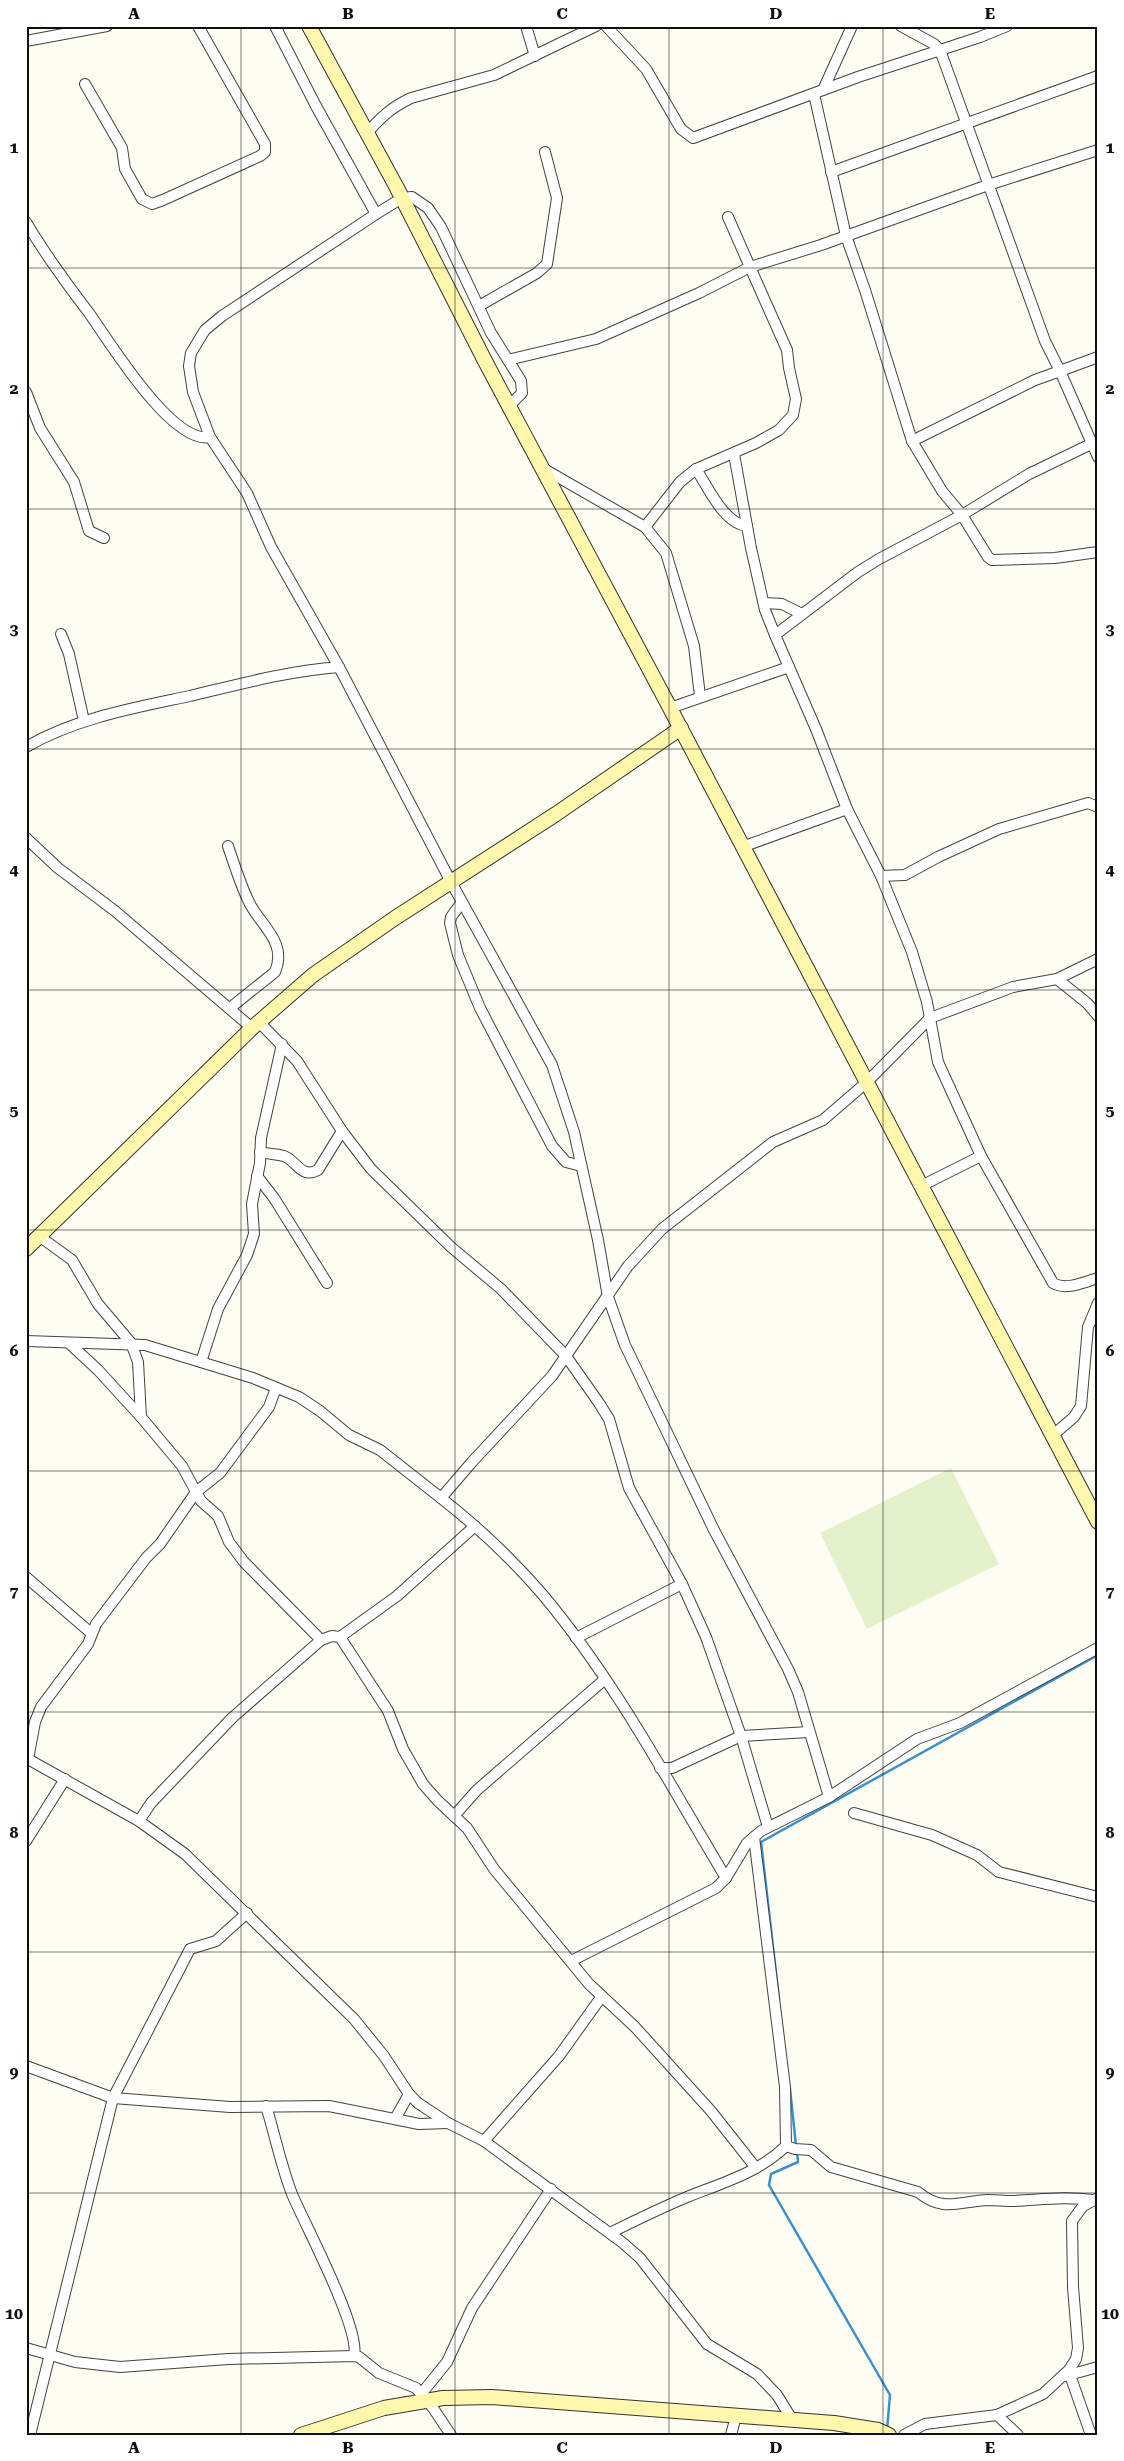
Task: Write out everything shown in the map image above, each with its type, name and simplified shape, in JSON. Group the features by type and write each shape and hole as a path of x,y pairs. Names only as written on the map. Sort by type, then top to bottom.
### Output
{"main road":[{"path":"308,26 402,198 1098,1522"},
{"path":"26,1249 286,997 341,955 556,814 681,728"},
{"path":"306,2434 384,2408 425,2397 492,2397 850,2425 888,2435"}],"street":[{"path":"26,41 107,26"},
{"path":"85,84 122,148 128,177 142,199 150,203 163,200 260,156 265,152 266,144 198,26"},
{"path":"275,26 316,106 376,214"},
{"path":"526,26 535,56"},
{"path":"367,133 387,110 411,98 494,75 596,26"},
{"path":"606,26 646,69 681,129 693,138 1007,26"},
{"path":"852,26 818,92 831,172 846,236 865,290 912,441 942,491 962,515 988,557 992,560 1055,558 1098,552"},
{"path":"901,26 934,44 940,50 1045,341 1098,457"},
{"path":"831,172 1098,76"},
{"path":"508,360 596,338 699,293 750,266 785,257 988,185 1098,150"},
{"path":"479,306 537,273 547,264 557,198 545,152"},
{"path":"510,405 522,393 522,387 491,333 436,217 416,198 402,198 222,316 200,338 191,353 189,366 193,392 210,437 247,493 271,546 339,667 451,882 552,1065 574,1132 580,1166 598,1240 608,1297 625,1344 694,1489 788,1669 829,1797"},
{"path":"645,527 680,482 696,469 734,454 779,430 793,415 796,403 785,342 728,217"},
{"path":"26,222 66,284 143,390 190,433 200,438 210,437"},
{"path":"912,441 1026,384 1098,357"},
{"path":"26,392 40,428 74,482 89,531 104,538"},
{"path":"775,635 858,572 962,515 1029,474 1091,444"},
{"path":"734,454 764,603 775,635 816,729 847,809 881,876 912,952 930,1018 938,1062 981,1156 1053,1283 1058,1286 1070,1286 1098,1278"},
{"path":"544,469 645,527 666,553 694,646 700,696"},
{"path":"696,469 724,511 736,524 747,526"},
{"path":"764,603 782,604 802,614"},
{"path":"62,634 69,654 84,721"},
{"path":"26,747 84,721 302,670 339,667"},
{"path":"670,708 700,696 724,691 789,667"},
{"path":"881,876 906,876 938,857 1012,825 1088,803 1098,807"},
{"path":"742,846 847,809"},
{"path":"26,838 58,868 115,910 230,1008 282,1044 296,1061 342,1131 371,1169 451,1247 501,1289 566,1356 587,1383 608,1419 629,1488 682,1584 706,1637 741,1736 768,1827"},
{"path":"228,846 248,902 274,936 278,950 276,972 230,1008"},
{"path":"462,902 451,917 451,934 480,1008 552,1146 566,1162 580,1166"},
{"path":"441,1498 472,1462 536,1396 608,1297 628,1266 662,1229 773,1142 818,1123 867,1082 930,1018 1012,988 1057,980 1098,959"},
{"path":"1057,980 1087,1004 1098,1016"},
{"path":"201,1362 218,1309 247,1255 254,1234 252,1204 261,1138 282,1044"},
{"path":"260,1152 283,1156 304,1172 312,1172 318,1170 342,1131"},
{"path":"921,1186 981,1156"},
{"path":"257,1176 274,1198 327,1283"},
{"path":"40,1236 72,1260 98,1304 131,1343 138,1362 141,1416"},
{"path":"1052,1436 1074,1417 1081,1406 1088,1327 1098,1303"},
{"path":"26,1340 69,1343 131,1343 166,1350 300,1397 357,1441 380,1450 475,1526 542,1594 576,1638 604,1680 660,1768 726,1878"},
{"path":"69,1343 98,1370 141,1416 185,1471 201,1501 218,1516 229,1542 244,1562 321,1640"},
{"path":"276,1388 269,1407 220,1473 213,1481 196,1492 160,1544 126,1584 91,1634 88,1644 80,1656 41,1707 35,1722 27,1758 139,1821 185,1854 247,1913 369,2036 409,2094 448,2123 484,2141 610,2233 640,2258 707,2344 757,2374 777,2396 793,2421"},
{"path":"139,1821 151,1803 232,1718 321,1640 332,1636 340,1637 397,1596 475,1526"},
{"path":"26,1578 91,1634"},
{"path":"576,1638 682,1584"},
{"path":"340,1637 388,1712 403,1749 414,1769 438,1801 466,1828 494,1869 571,1961 712,2111 756,2168"},
{"path":"571,1961 716,1888 726,1878 742,1850 754,1837 768,1827 829,1797 917,1740 968,1719 1098,1648"},
{"path":"454,1816 477,1790 604,1680"},
{"path":"660,1768 672,1768 741,1736 809,1732"},
{"path":"26,1841 48,1809 65,1779"},
{"path":"854,1813 932,1834 978,1854 999,1872 1014,1874 1098,1897"},
{"path":"754,1837 785,2087 786,2146"},
{"path":"30,2435 48,2355 113,2098 190,1949 216,1940 247,1913"},
{"path":"484,2141 553,2062 602,1996"},
{"path":"26,2066 113,2098 230,2107 329,2106 432,2125 448,2123"},
{"path":"395,2119 409,2094"},
{"path":"266,2106 292,2194 330,2278 353,2336 356,2346 354,2356"},
{"path":"610,2233 652,2212 732,2181 756,2168 786,2146"},
{"path":"786,2146 795,2149 811,2150 831,2167 918,2192 926,2198 941,2203 960,2205 979,2200 1008,2201 1070,2196 1095,2199"},
{"path":"425,2397 447,2362 472,2308 551,2189"},
{"path":"904,2435 925,2424 997,2415 1043,2394 1066,2376 1076,2360 1078,2348 1073,2287 1072,2221 1077,2212 1095,2199"},
{"path":"26,2348 75,2362 120,2367 228,2359 359,2357 379,2373 410,2384 425,2397 450,2435"},
{"path":"1066,2376 1098,2367"},
{"path":"1066,2376 1091,2435"},
{"path":"997,2415 1018,2435"},
{"path":"731,2435 736,2416"}],"green space":[{"path":"951,1468 999,1564 867,1629 820,1533"}],"waterway":[{"path":"779,1999 761,1842 1098,1655"},
{"path":"790,2089 796,2146"},
{"path":"797,2151 798,2162 771,2174 769,2185 890,2395 887,2430"}]}
